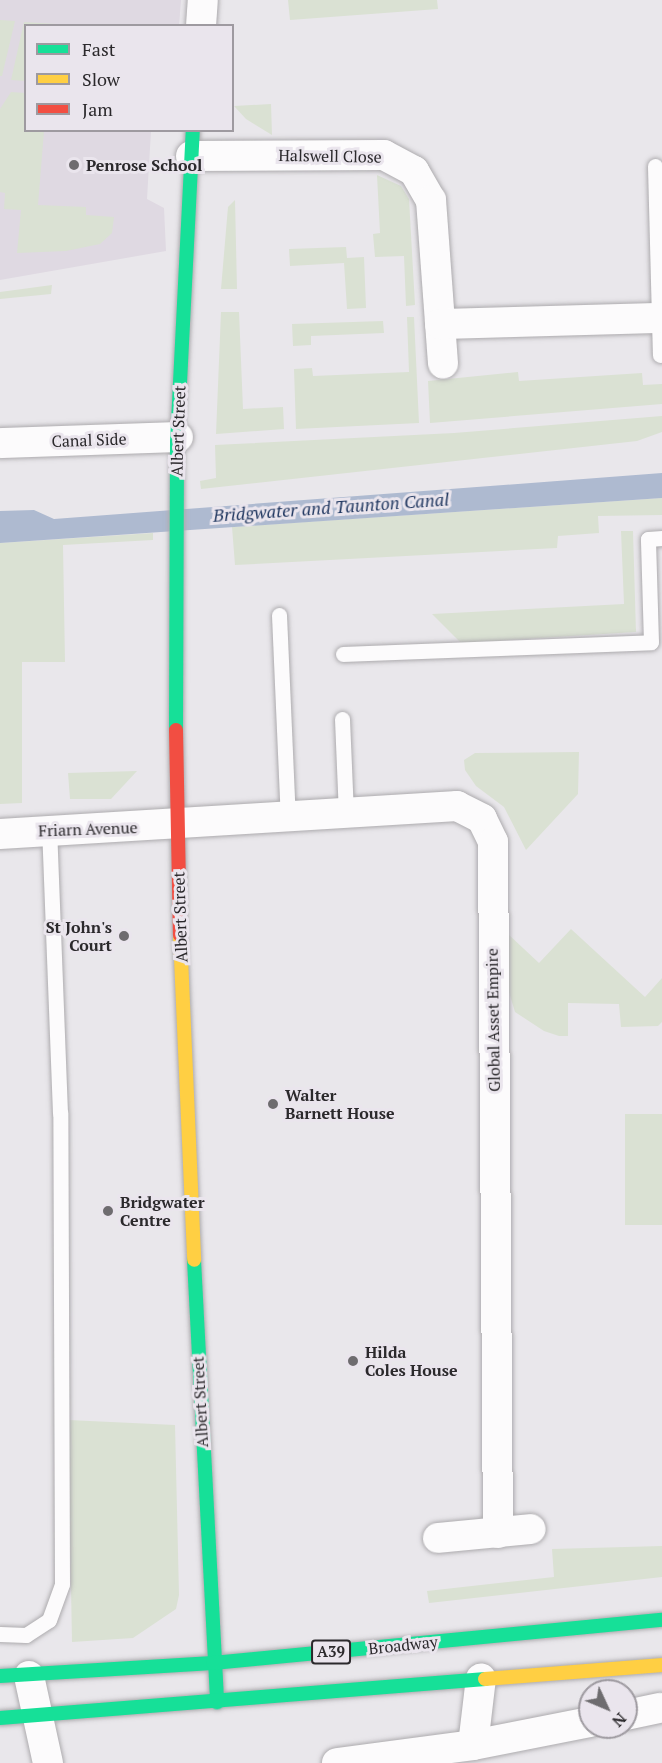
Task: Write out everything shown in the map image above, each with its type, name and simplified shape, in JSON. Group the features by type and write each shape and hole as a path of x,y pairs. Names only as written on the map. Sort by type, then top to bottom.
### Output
{"street":[{"path":"201,24 203,0"},
{"name":"Halswell Close","path":"192,143 384,155 404,164 422,182 431,200 443,364"},
{"name":"Albert Street","path":"192,143 177,437 176,825 213,1663 217,1702"},
{"path":"440,324 659,318"},
{"name":"Canal Side","path":"0,443 177,437"},
{"name":"Global Asset Empire","path":"176,825 457,806 482,819 493,842 498,1533"},
{"name":"Friarn Avenue","path":"0,834 176,825"},
{"path":"438,1538 531,1529"},
{"name":"Broadway","path":"0,1677 213,1663 662,1620"},
{"path":"0,1718 38,1718 481,1678 662,1665"},
{"path":"29,1676 48,1763"},
{"path":"473,1745 481,1678"},
{"path":"638,1712 659,1708"},
{"path":"337,1763 473,1745 578,1724"}],"lane":[{"path":"655,166 660,355"},
{"path":"343,654 651,642 648,539 662,538"},
{"path":"279,615 288,818"},
{"path":"342,719 346,814"},
{"path":"0,1634 26,1635 50,1620 62,1584 60,1113 49,831"}],"shaded area":[{"name":"Penrose School","path":"0,0 181,0 179,24 24,24 24,132 151,132 147,199 164,208 166,251 0,280"},
{"path":"288,0 437,0 438,9 290,20"},
{"path":"0,20 15,21 2,76 0,76"},
{"path":"24,22 56,24 24,24 24,81 11,80"},
{"path":"11,92 24,93 24,132 44,132 38,205 86,207 86,215 114,217 112,233 100,244 66,251 17,253 21,210 4,209 5,193 0,192 0,109"},
{"path":"271,104 272,135 246,119 234,106"},
{"path":"377,175 401,186 409,199 415,305 406,306 404,256 375,257 373,234 380,233"},
{"path":"235,200 237,289 221,289 228,207"},
{"path":"346,247 347,258 364,257 366,308 347,309 344,263 290,266 289,249"},
{"path":"52,285 51,294 0,299 0,292"},
{"path":"221,312 239,312 243,409 283,407 284,429 216,434"},
{"path":"407,317 414,317 419,423 296,429 294,369 312,368 313,376 409,372"},
{"path":"383,321 384,333 311,336 311,345 293,346 292,324"},
{"path":"518,372 519,381 642,373 643,385 662,384 662,404 430,423 428,381"},
{"path":"662,416 662,432 637,441 201,489 200,481 216,478 215,445 454,433"},
{"path":"662,498 662,515 598,516 599,533 558,536 557,548 235,565 232,527"},
{"path":"621,531 633,531 636,632 461,643 432,614 624,604"},
{"path":"153,533 153,540 63,545 65,662 22,662 22,803 0,804 0,543"},
{"path":"579,752 578,794 526,850 504,807 476,786 465,770 464,760 475,753"},
{"path":"137,771 111,799 70,799 68,773"},
{"path":"571,929 645,997 662,978 662,1022 658,1026 621,1027 619,1004 568,1003 568,1036 559,1036 544,1031 515,1012 505,979 507,933 539,963"},
{"path":"625,1114 662,1114 662,1225 625,1225"},
{"path":"68,1420 175,1425 179,1595 176,1609 133,1638 72,1642"},
{"path":"662,1546 662,1577 429,1603 427,1591 554,1577 552,1549"}],"water":[{"name":"Bridgwater and Taunton Canal","path":"662,473 662,498 0,543 0,511 34,510 54,519"}],"traffic: fast":[{"path":"176,730 177,442 193,132"},
{"path":"194,1260 217,1702"},
{"path":"0,1676 213,1663 662,1620"},
{"path":"0,1718 485,1679"}],"traffic: slow":[{"path":"180,935 194,1260"},
{"path":"485,1679 662,1665"}],"traffic: jam":[{"path":"176,730 180,935"}],"place":[{"name":"Penrose School","path":"74,165"},
{"name":"St John's Court","path":"124,936"},
{"name":"Walter Barnett House","path":"273,1104"},
{"name":"Bridgwater Centre","path":"108,1211"},
{"name":"Hilda Coles House","path":"353,1361"}]}
